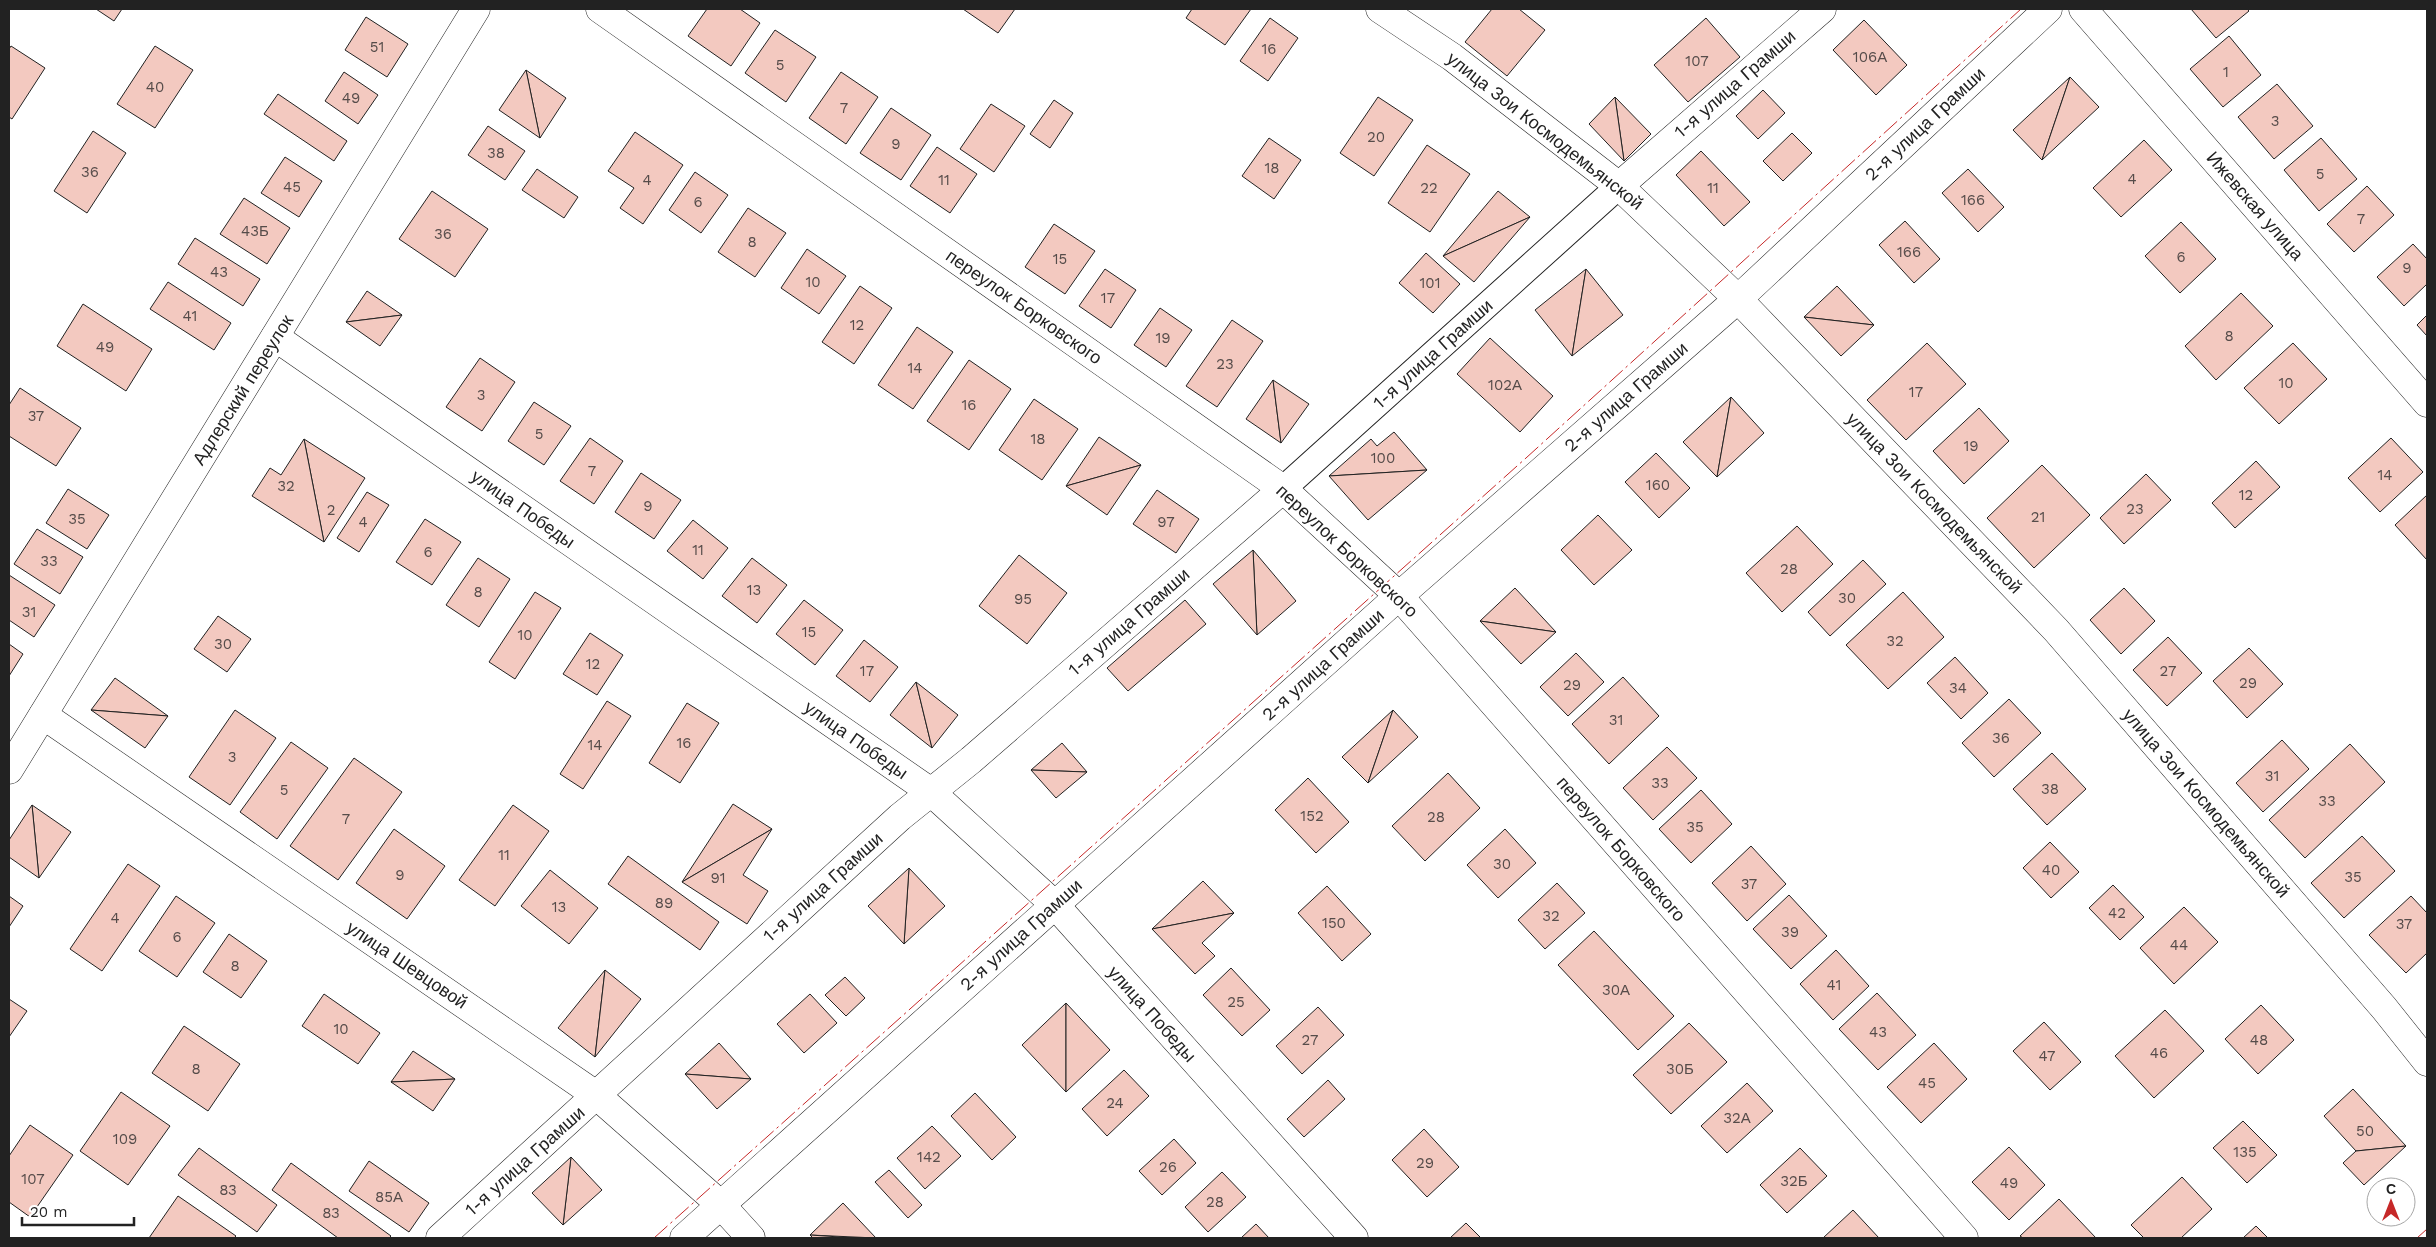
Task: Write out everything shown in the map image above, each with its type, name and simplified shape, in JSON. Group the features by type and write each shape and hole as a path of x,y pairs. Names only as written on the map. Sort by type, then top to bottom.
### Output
{"street":[{"name":"Адлерский переулок","path":"9,770 476,9"},
{"name":"переулок Борковского","path":"600,9 1283,489 1399,596 1964,1238"},
{"name":"улица Зои Космодемьянской","path":"1380,9 1452,56 1619,186 1738,299 2056,630 2384,1008 2427,1062"},
{"name":"1-я улица Грамши","path":"440,1238 900,817 1283,489 1619,186 1822,9"},
{"name":"2-я улица Грамши","path":"684,1238 1399,596 1738,299 2048,9"},
{"name":"Ижевская улица","path":"2083,9 2427,403"},
{"name":"улица Победы","path":"275,336 931,792 1055,905 1354,1238"},
{"name":"улица Шевцовой","path":"43,715 596,1095 721,1205 751,1238"}],"building":[{"path":"96,9 122,9 114,21"},
{"path":"707,9 740,9 760,23 731,66 688,36"},
{"path":"963,9 1015,9 998,33"},
{"path":"1192,9 1251,9 1225,45 1186,18"},
{"path":"1492,9 1519,9 1545,30 1507,76 1465,42"},
{"path":"2191,9 2247,9 2249,11 2216,38"},
{"path":"366,17 408,44 387,77 345,50"},
{"path":"1270,18 1298,38 1268,81 1240,61"},
{"path":"1706,18 1740,57 1688,102 1654,65"},
{"path":"1864,20 1907,65 1876,95 1833,50"},
{"path":"775,30 816,57 786,102 745,73"},
{"path":"2229,36 2261,75 2223,107 2190,69"},
{"path":"11,46 45,68 12,119 9,117 9,49"},
{"path":"155,46 193,70 155,128 117,104"},
{"path":"526,70 566,98 540,138"},
{"path":"526,70 540,138 499,110"},
{"path":"344,72 378,95 358,124 325,101"},
{"path":"841,72 878,97 846,144 809,118"},
{"path":"2070,77 2042,160 2013,130"},
{"path":"2070,77 2099,107 2042,160"},
{"path":"2277,84 2313,126 2274,159 2238,117"},
{"path":"1763,90 1785,113 1758,139 1736,116"},
{"path":"278,94 347,141 334,161 264,114"},
{"path":"1378,97 1413,120 1374,176 1340,153"},
{"path":"1615,97 1651,134 1624,161"},
{"path":"1615,97 1624,161 1589,124"},
{"path":"1054,100 1073,113 1050,148 1030,134"},
{"path":"991,104 1025,126 994,172 960,149"},
{"path":"891,108 931,135 901,180 860,153"},
{"path":"488,126 525,151 505,180 468,155"},
{"path":"93,131 126,153 87,213 54,191"},
{"path":"635,132 683,165 643,224 620,208 634,188 608,171"},
{"path":"1792,133 1812,153 1783,181 1763,161"},
{"path":"1269,138 1301,160 1274,199 1242,176"},
{"path":"2321,138 2357,179 2319,211 2284,170"},
{"path":"2144,140 2172,170 2121,217 2093,188"},
{"path":"1427,145 1470,174 1430,232 1388,203"},
{"path":"937,147 977,174 950,213 910,186"},
{"path":"1701,151 1750,202 1724,226 1676,175"},
{"path":"285,157 322,181 299,217 261,193"},
{"path":"537,169 578,197 564,218 522,190"},
{"path":"1968,169 2004,207 1978,232 1942,193"},
{"path":"695,172 728,195 701,233 669,210"},
{"path":"2367,186 2394,215 2354,252 2327,224"},
{"path":"432,191 488,229 455,277 399,239"},
{"path":"1498,191 1530,217 1443,256"},
{"path":"244,198 290,228 267,264 220,234"},
{"path":"748,208 786,233 755,277 718,252"},
{"path":"1530,217 1474,282 1443,256"},
{"path":"1905,221 1940,259 1914,283 1879,245"},
{"path":"2181,222 2216,259 2180,293 2145,256"},
{"path":"1054,224 1095,251 1065,294 1025,267"},
{"path":"195,238 260,279 243,306 178,264"},
{"path":"2413,244 2427,259 2427,284 2404,306 2377,277"},
{"path":"807,249 846,276 819,314 781,288"},
{"path":"1426,253 1460,284 1433,313 1399,283"},
{"path":"1105,269 1136,290 1111,328 1079,306"},
{"path":"1586,269 1572,356 1535,310"},
{"path":"1586,269 1623,315 1572,356"},
{"path":"168,282 231,323 214,350 150,309"},
{"path":"860,286 892,308 854,364 822,342"},
{"path":"1837,286 1874,325 1804,317"},
{"path":"367,291 402,315 346,322"},
{"path":"2241,293 2273,326 2216,380 2185,346"},
{"path":"83,304 152,349 126,391 57,346"},
{"path":"1160,308 1192,330 1166,367 1134,345"},
{"path":"402,315 380,346 346,322"},
{"path":"2427,315 2427,336 2417,325"},
{"path":"1804,317 1874,325 1841,356"},
{"path":"1232,320 1263,341 1217,407 1186,386"},
{"path":"917,327 953,352 913,409 878,385"},
{"path":"1490,338 1553,396 1520,432 1457,374"},
{"path":"1927,343 1966,384 1906,440 1867,400"},
{"path":"2293,343 2327,379 2279,424 2244,388"},
{"path":"480,358 515,382 482,431 446,407"},
{"path":"969,360 1011,389 969,450 927,421"},
{"path":"1273,380 1281,443 1246,419"},
{"path":"1273,380 1309,404 1281,443"},
{"path":"20,388 81,428 56,466 9,436 9,405"},
{"path":"1731,397 1717,477 1683,442"},
{"path":"1731,397 1764,433 1717,477"},
{"path":"1034,399 1078,429 1042,480 999,450"},
{"path":"534,402 571,426 544,465 508,441"},
{"path":"1979,408 2009,441 1964,484 1933,451"},
{"path":"1394,432 1427,470 1329,476 1371,439 1377,446"},
{"path":"1099,437 1141,465 1066,486"},
{"path":"590,438 623,461 594,504 560,481"},
{"path":"2391,438 2423,472 2380,512 2348,478"},
{"path":"304,439 365,478 324,542"},
{"path":"304,439 324,542 252,496 270,468 281,475"},
{"path":"1656,453 1690,488 1659,518 1625,482"},
{"path":"2256,461 2280,487 2235,528 2212,503"},
{"path":"1141,465 1107,515 1066,486"},
{"path":"2042,465 2090,515 2034,568 1987,518"},
{"path":"1427,470 1368,520 1329,476"},
{"path":"641,473 681,500 654,539 615,512"},
{"path":"2146,474 2171,500 2124,544 2100,518"},
{"path":"68,489 109,515 87,549 46,523"},
{"path":"1157,490 1199,519 1176,553 1133,524"},
{"path":"367,492 389,505 359,552 337,538"},
{"path":"2427,495 2427,560 2395,525"},
{"path":"1598,515 1632,550 1594,585 1561,550"},
{"path":"425,519 461,542 432,585 396,562"},
{"path":"693,520 728,548 703,579 667,551"},
{"path":"1797,526 1833,564 1782,612 1746,573"},
{"path":"37,529 83,557 60,594 14,564"},
{"path":"1253,550 1296,601 1257,635"},
{"path":"1253,550 1257,635 1213,584"},
{"path":"1019,555 1067,593 1027,644 979,606"},
{"path":"478,558 510,579 479,627 446,605"},
{"path":"752,558 787,585 757,623 722,596"},
{"path":"1863,560 1886,584 1830,636 1808,612"},
{"path":"9,575 55,605 34,637 9,620"},
{"path":"1515,588 1556,632 1480,621"},
{"path":"2124,588 2155,621 2121,654 2090,620"},
{"path":"535,592 561,608 515,679 489,662"},
{"path":"1903,592 1944,637 1888,689 1846,645"},
{"path":"804,600 843,630 815,665 776,634"},
{"path":"1185,600 1206,624 1128,691 1107,668"},
{"path":"218,616 251,639 227,672 194,649"},
{"path":"1480,621 1556,632 1521,664"},
{"path":"590,633 623,655 597,695 563,674"},
{"path":"2168,637 2202,673 2167,706 2133,670"},
{"path":"864,640 898,667 870,702 836,676"},
{"path":"9,644 23,654 9,676"},
{"path":"2249,648 2283,684 2247,718 2213,681"},
{"path":"1576,653 1604,682 1568,716 1540,687"},
{"path":"1955,657 1988,693 1961,719 1927,683"},
{"path":"1623,677 1659,716 1609,764 1572,724"},
{"path":"115,678 168,716 91,710"},
{"path":"916,682 932,748 890,715"},
{"path":"916,682 958,715 932,748"},
{"path":"2009,699 2041,733 1994,777 1962,743"},
{"path":"607,701 631,716 583,789 560,774"},
{"path":"687,703 719,723 680,783 649,763"},
{"path":"91,710 168,716 145,748"},
{"path":"235,710 276,738 230,805 189,777"},
{"path":"1393,710 1368,783 1342,757"},
{"path":"1393,710 1418,737 1368,783"},
{"path":"2282,740 2309,769 2263,812 2236,783"},
{"path":"291,742 328,768 277,839 240,812"},
{"path":"1062,743 1087,772 1031,770"},
{"path":"2350,744 2385,782 2305,858 2269,820"},
{"path":"1667,747 1697,778 1653,820 1623,788"},
{"path":"2052,753 2086,789 2047,825 2013,789"},
{"path":"354,758 402,792 338,880 290,846"},
{"path":"1031,770 1087,772 1056,798"},
{"path":"1448,773 1480,808 1425,861 1392,826"},
{"path":"1308,778 1349,822 1316,853 1275,810"},
{"path":"1701,790 1732,824 1691,863 1659,829"},
{"path":"733,804 772,829 682,882"},
{"path":"32,805 71,832 39,878"},
{"path":"32,805 39,878 9,857 9,840"},
{"path":"513,805 549,831 495,906 459,880"},
{"path":"394,829 445,866 407,919 356,883"},
{"path":"772,829 743,875 768,891 747,924 682,882"},
{"path":"1505,829 1536,863 1498,898 1467,865"},
{"path":"2362,836 2395,871 2344,918 2311,883"},
{"path":"2050,842 2079,872 2051,898 2023,868"},
{"path":"1751,846 1786,884 1747,921 1712,883"},
{"path":"628,856 719,922 700,950 608,884"},
{"path":"128,864 160,886 102,971 70,949"},
{"path":"909,868 945,906 904,944"},
{"path":"909,868 904,944 868,906"},
{"path":"550,870 598,908 569,944 521,906"},
{"path":"1203,881 1234,913 1152,929"},
{"path":"1557,883 1585,913 1545,949 1518,920"},
{"path":"2113,885 2144,917 2120,940 2089,908"},
{"path":"1327,886 1371,934 1342,961 1298,913"},
{"path":"1789,895 1827,936 1791,969 1753,929"},
{"path":"9,896 23,906 9,927"},
{"path":"176,896 215,923 177,977 139,951"},
{"path":"2411,896 2427,913 2427,953 2406,973 2369,935"},
{"path":"2184,907 2218,942 2174,984 2140,948"},
{"path":"1234,913 1202,943 1215,956 1195,974 1152,929"},
{"path":"1594,931 1674,1016 1638,1050 1558,965"},
{"path":"229,934 267,961 241,998 203,972"},
{"path":"1836,950 1869,986 1833,1020 1800,984"},
{"path":"1231,968 1270,1010 1242,1036 1203,995"},
{"path":"605,970 595,1057 558,1028"},
{"path":"605,970 641,999 595,1057"},
{"path":"845,977 865,998 846,1016 825,995"},
{"path":"1877,993 1916,1035 1878,1070 1839,1029"},
{"path":"324,994 380,1033 358,1064 302,1026"},
{"path":"810,994 837,1023 804,1053 777,1024"},
{"path":"9,999 27,1011 9,1037"},
{"path":"1066,1003 1066,1092 1022,1045"},
{"path":"1066,1003 1110,1050 1066,1092"},
{"path":"2261,1005 2294,1040 2258,1074 2225,1039"},
{"path":"1318,1007 1344,1035 1302,1074 1276,1046"},
{"path":"2165,1010 2204,1051 2154,1098 2115,1056"},
{"path":"2044,1022 2081,1062 2050,1090 2013,1051"},
{"path":"1689,1023 1727,1062 1671,1114 1633,1075"},
{"path":"184,1026 240,1064 208,1111 152,1073"},
{"path":"719,1043 751,1079 685,1074"},
{"path":"1934,1043 1967,1079 1921,1123 1887,1087"},
{"path":"413,1051 455,1079 391,1082"},
{"path":"1124,1070 1149,1096 1107,1136 1082,1109"},
{"path":"685,1074 751,1079 717,1109"},
{"path":"455,1079 433,1111 391,1082"},
{"path":"1328,1080 1345,1099 1304,1137 1287,1119"},
{"path":"1747,1083 1773,1111 1727,1153 1701,1126"},
{"path":"2353,1089 2406,1146 2356,1151 2324,1116"},
{"path":"121,1092 170,1126 128,1185 80,1151"},
{"path":"975,1093 1016,1137 992,1160 951,1116"},
{"path":"2243,1121 2277,1155 2247,1183 2213,1148"},
{"path":"30,1125 73,1155 30,1217 9,1202 9,1156"},
{"path":"932,1126 961,1156 925,1189 897,1158"},
{"path":"1424,1129 1459,1167 1427,1197 1392,1160"},
{"path":"1174,1139 1196,1163 1162,1195 1139,1171"},
{"path":"2406,1146 2373,1177 2366,1177 2364,1185 2343,1163 2356,1151"},
{"path":"2009,1147 2045,1185 2009,1220 1972,1182"},
{"path":"199,1148 277,1205 257,1232 178,1175"},
{"path":"1800,1148 1827,1176 1787,1213 1760,1185"},
{"path":"571,1157 602,1190 563,1225"},
{"path":"571,1157 563,1225 532,1193"},
{"path":"369,1161 429,1203 409,1232 349,1191"},
{"path":"291,1163 391,1236 389,1238 338,1238 272,1190"},
{"path":"889,1170 922,1205 908,1218 875,1182"},
{"path":"1222,1172 1246,1197 1208,1232 1185,1207"},
{"path":"2182,1177 2212,1209 2181,1238 2144,1238 2131,1225"},
{"path":"178,1196 236,1236 234,1238 149,1238"},
{"path":"2059,1199 2096,1238 2023,1238 2020,1236"},
{"path":"843,1203 876,1238 810,1235"},
{"path":"1853,1210 1879,1238 1823,1238"},
{"path":"1466,1223 1481,1238 1450,1238"},
{"path":"1256,1224 1269,1238 1241,1238"},
{"path":"2256,1226 2268,1238 2243,1238"},
{"path":"810,1235 855,1238 813,1238"}],"power":[{"path":"654,1238 1526,458 2021,9"},
{"path":"2417,1238 2427,1229"}]}
